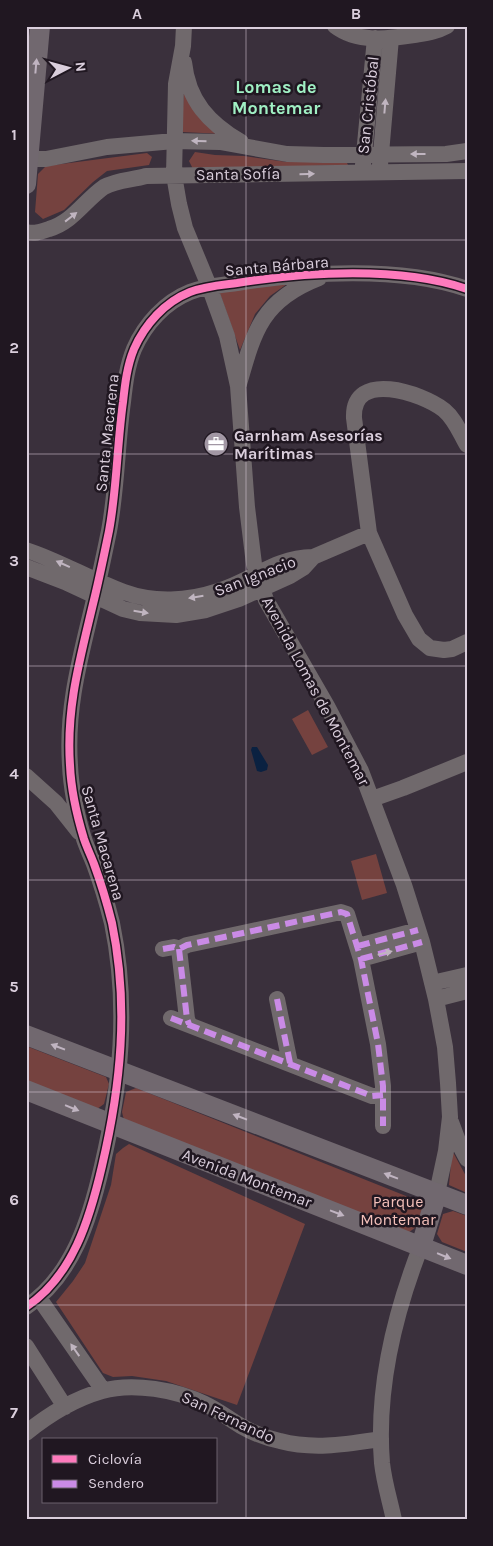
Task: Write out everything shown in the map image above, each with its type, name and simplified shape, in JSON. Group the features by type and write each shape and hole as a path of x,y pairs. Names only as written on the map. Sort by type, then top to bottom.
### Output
{"main road":[{"path":"26,184 40,26"},
{"path":"26,1034 467,1205"},
{"name":"Avenida Montemar","path":"26,1090 467,1265"},
{"name":"Avenida Lomas de Montemar","path":"421,1246 437,1193"}],"street":[{"name":"Avenida Lomas de Montemar","path":"184,26 183,46 176,84 174,175 185,228 227,336 238,386 246,507 254,564 266,600 327,706 361,771 404,885 420,936 436,999 444,1046 450,1117 444,1162 437,1193"},
{"name":"San Cristóbal","path":"335,26 347,34 383,38 431,32 447,26"},
{"name":"San Cristóbal","path":"379,172 383,38"},
{"name":"San Cristóbal","path":"362,173 363,155 383,38"},
{"path":"183,46 187,83 199,107 227,134 247,146"},
{"name":"Santa Sofía","path":"27,159 46,159 108,147 174,141 220,142 287,154 363,155 467,152"},
{"name":"Santa Sofía","path":"26,232 34,234 67,221 106,186 146,176 467,171"},
{"name":"Santa Bárbara","path":"209,286 328,274 424,278 467,288"},
{"name":"Santa Bárbara","path":"238,386 247,352 263,317 283,297 296,288 328,274"},
{"name":"Santa Macarena","path":"103,1390 32,1303 62,1270 72,1255 84,1230 93,1204 112,1124 119,1070 122,1014 120,976 104,893 84,840 71,783 69,741 72,697 95,597 112,509 118,436 126,375 134,350 146,328 167,306 193,290 209,286"},
{"path":"467,445 452,417 429,400 410,393 384,389 372,390 362,395 355,405 354,418 369,533 397,597 419,639 430,648 444,650 467,642"},
{"name":"San Ignacio","path":"26,550 45,556 124,592 151,598 177,599 205,595 260,581 290,576 303,568 313,557 369,533"},
{"name":"San Ignacio","path":"26,568 65,582 123,609 149,614 176,615 218,607 260,581"},
{"path":"372,799 467,762"},
{"name":"Santa Macarena","path":"26,776 66,814 84,840"},
{"name":"Santa Macarena","path":"45,793 56,792 71,783"},
{"path":"189,1024 171,949 341,912 344,913 348,917 359,952 378,1044 383,1095 383,1126"},
{"path":"359,952 420,936"},
{"path":"432,982 467,975"},
{"path":"436,999 467,991"},
{"path":"277,999 290,1063"},
{"path":"172,1018 372,1096 383,1095"},
{"name":"Avenida Lomas de Montemar","path":"450,1117 460,1146 467,1159"},
{"name":"Avenida Lomas de Montemar","path":"394,1520 382,1465 381,1439 384,1381 402,1297 421,1246"},
{"path":"26,1346 65,1407"},
{"name":"San Fernando","path":"26,1433 65,1407 103,1390 139,1388 175,1393 204,1403 254,1432 294,1444 324,1446 381,1439"}],"green space":[{"path":"184,84 223,134 182,132"},
{"path":"195,152 287,162 346,161 348,165 193,169 189,161"},
{"path":"147,153 152,157 149,165 107,171 64,210 43,219 35,212 38,174 46,166"},
{"path":"287,284 270,296 255,314 240,350 219,291"},
{"path":"308,710 328,747 312,755 292,719"},
{"path":"376,854 387,893 362,900 351,861"},
{"path":"26,1046 106,1077 109,1084 104,1104 97,1109 26,1081"},
{"name":"Parque Montemar","path":"136,1088 421,1202 424,1207 416,1227 408,1233 124,1120 122,1112 126,1092"},
{"path":"129,1144 305,1224 237,1405 166,1381 132,1376 113,1377 103,1373 56,1302 85,1263 111,1185 116,1154"},
{"path":"452,1152 467,1178 467,1193 449,1185"},
{"path":"453,1211 467,1216 467,1252 442,1242 437,1234 443,1214"}],"water":[{"path":"252,747 257,747 268,765 267,770 257,771 251,750"}],"marked path":[{"path":"163,949 174,947 179,949 187,945 341,912 347,914 361,959 378,1044 383,1086 383,1126"},
{"path":"358,946 418,930"},
{"path":"361,959 422,942"},
{"path":"179,949 189,1024"},
{"path":"277,999 290,1063"},
{"path":"171,1018 372,1096 383,1095"}],"cycle path":[{"path":"26,1307 56,1279 68,1262 85,1225 92,1206 109,1136 118,1075 121,1015 117,954 106,901 97,871 84,839 77,812 72,784 69,744 75,684 112,515 121,418 128,368 134,349 144,331 164,308 181,296 207,287 292,276 353,273 413,277 467,289"}],"place":[{"name":"Garnham Asesorías Marítimas","path":"216,444"}],"district":[{"name":"Lomas de Montemar","path":"276,97"}]}
